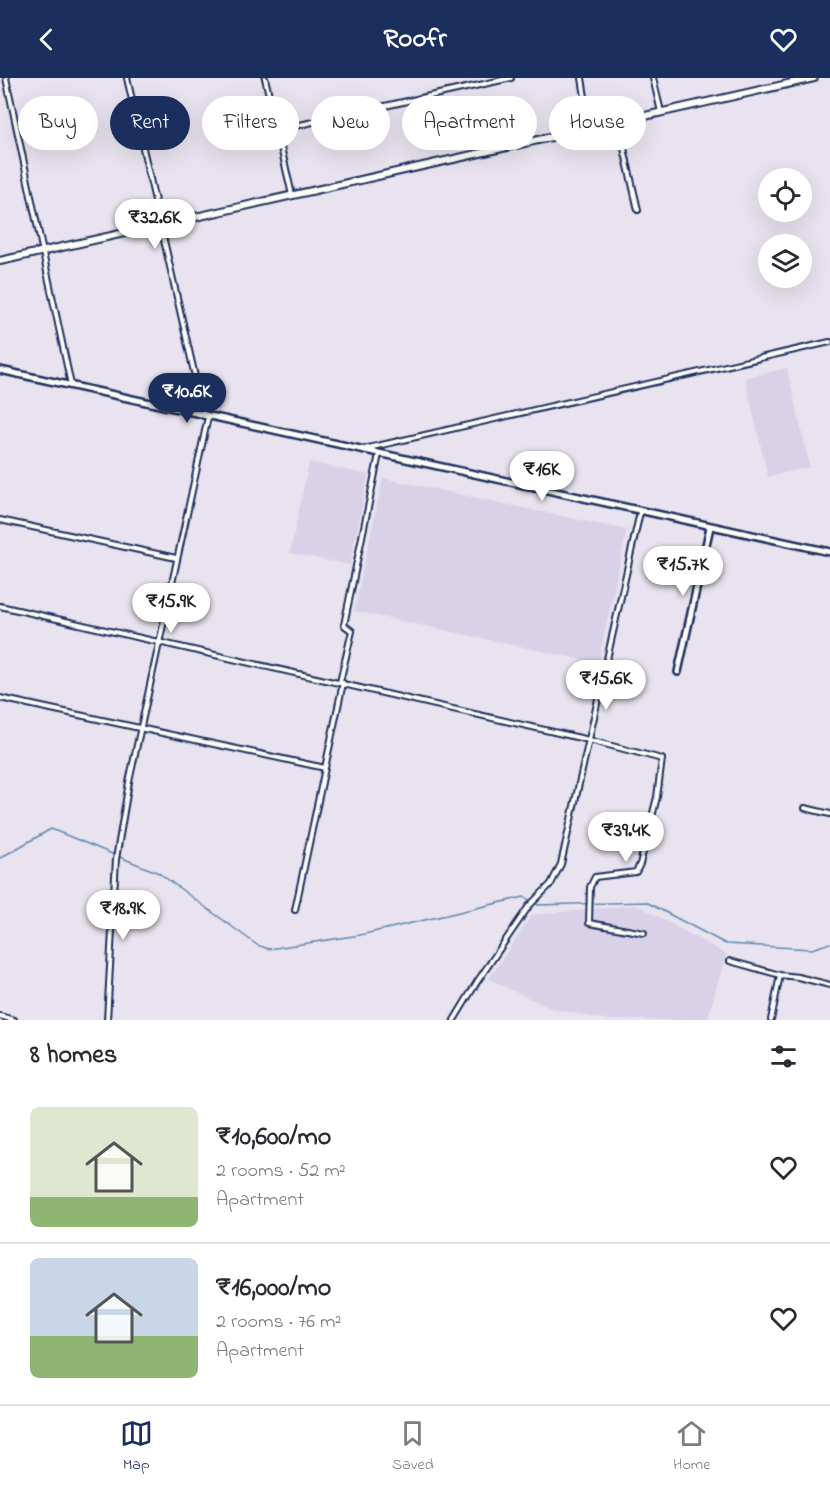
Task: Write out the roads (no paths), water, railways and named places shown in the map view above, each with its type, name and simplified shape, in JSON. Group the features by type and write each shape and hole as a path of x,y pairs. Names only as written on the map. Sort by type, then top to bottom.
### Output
{"main road":[{"path":"646,115 814,78"},
{"path":"0,261 549,137"}],"street":[{"path":"6,78 72,386"},
{"path":"107,1020 116,859 140,729 206,416 127,78"},
{"path":"265,78 269,96"},
{"path":"299,125 511,78"},
{"path":"582,78 585,96"},
{"path":"653,78 661,112"},
{"path":"282,150 292,195"},
{"path":"624,150 638,210"},
{"path":"361,450 830,342"},
{"path":"0,370 830,552"},
{"path":"295,910 352,631 344,625 379,454"},
{"path":"454,1020 529,906 550,884 561,864 640,512"},
{"path":"0,520 176,558"},
{"path":"678,672 710,527"},
{"path":"0,606 589,740 662,759 657,797 636,872 595,877 590,886 589,923 644,933"},
{"path":"0,698 325,768"},
{"path":"805,808 830,814"},
{"path":"730,961 780,975 830,985"},
{"path":"771,1020 780,975"},
{"path":"0,1016 14,1020"}],"waterway":[{"path":"0,858 51,829 159,873 257,945 269,949 360,935 524,897 538,905 646,902 726,944 812,949 830,943"}]}
